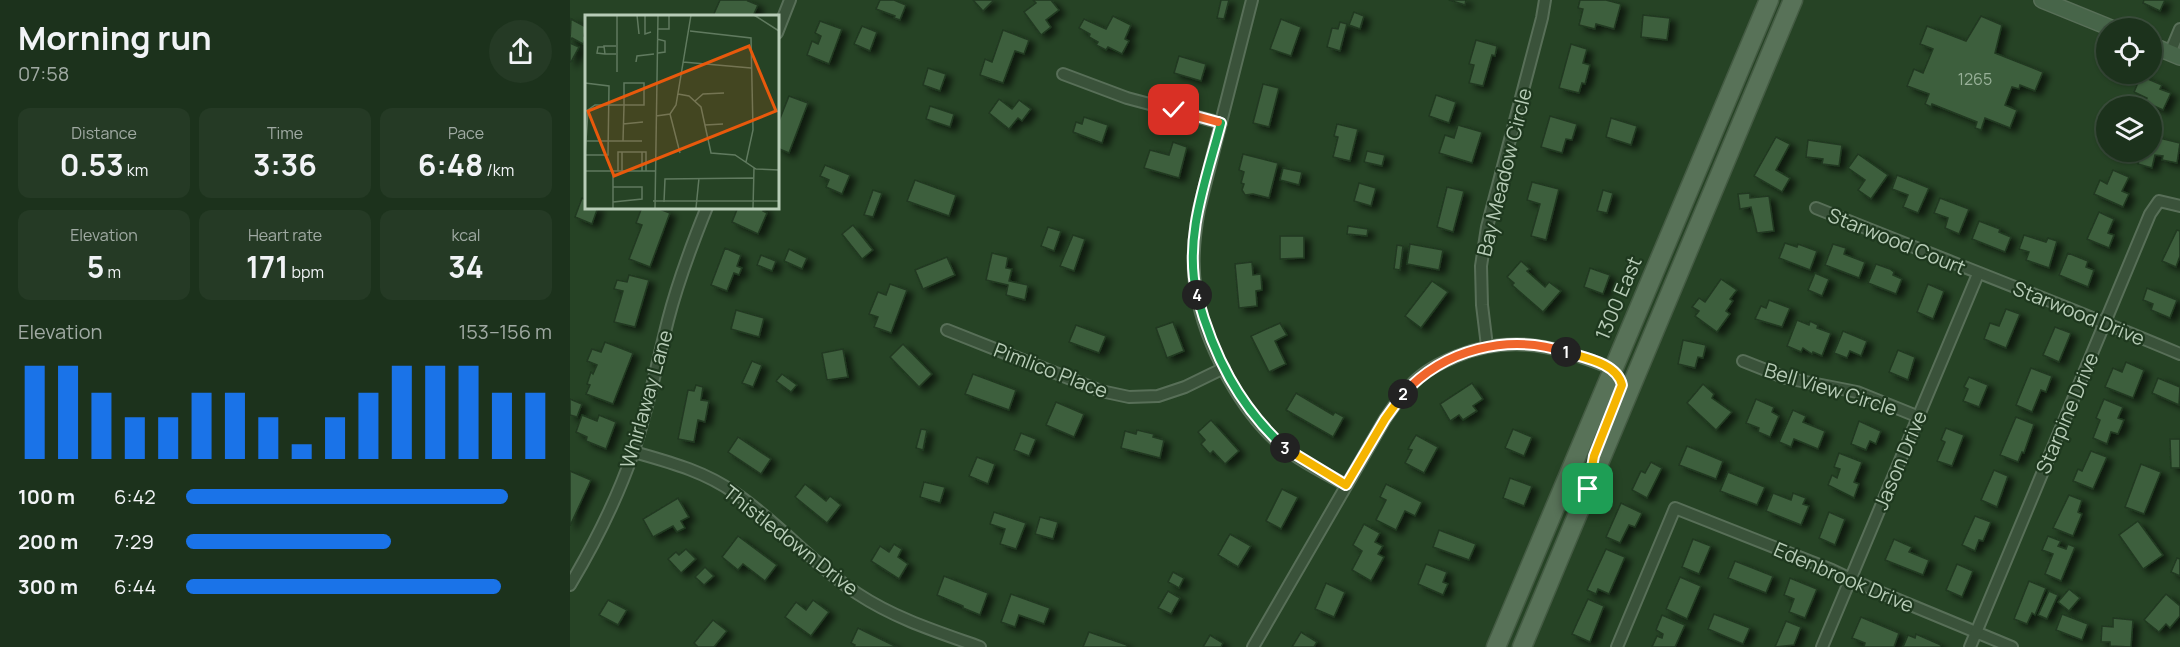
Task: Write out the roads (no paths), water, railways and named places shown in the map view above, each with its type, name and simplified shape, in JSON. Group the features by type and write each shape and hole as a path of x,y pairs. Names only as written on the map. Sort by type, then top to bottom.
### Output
{"main road":[{"name":"1300 East","path":"1496,647 1769,0"},
{"path":"1522,647 1793,0"},
{"path":"1588,489 1594,456 1622,385 1620,377 1613,369"}],"street":[{"path":"778,30 790,0"},
{"path":"1252,0 1194,232 1193,262 1196,291 1203,318 1224,368 1241,399 1263,427 1288,451 1346,485"},
{"name":"Bay Meadow Circle","path":"1487,346 1482,305 1481,267 1487,228 1545,0"},
{"path":"2042,0 2096,22"},
{"path":"2175,55 2180,29"},
{"path":"1063,74 1127,98 1221,123"},
{"name":"Starpine Drive","path":"1970,647 2154,206 2159,201 2180,206"},
{"name":"Whirlaway Lane","path":"570,585 611,508 634,453 681,275 707,208"},
{"name":"Starwood Court","path":"1816,208 1978,274"},
{"name":"Starwood Drive","path":"1978,274 2033,293 2180,354"},
{"name":"Jason Drive","path":"1822,647 1978,274"},
{"name":"Pimlico Place","path":"947,330 1092,388 1129,397 1158,396 1185,387 1224,368"},
{"path":"1253,647 1385,419 1415,381 1448,360 1487,346 1511,344 1557,349 1613,369"},
{"name":"Bell View Circle","path":"1743,361 1786,378 1857,392 1919,417"},
{"name":"Thistledown Drive","path":"634,453 680,465 708,477 744,499 831,575 860,595 920,626 980,647"},
{"name":"Edenbrook Drive","path":"1617,647 1675,508 2012,647"}]}
